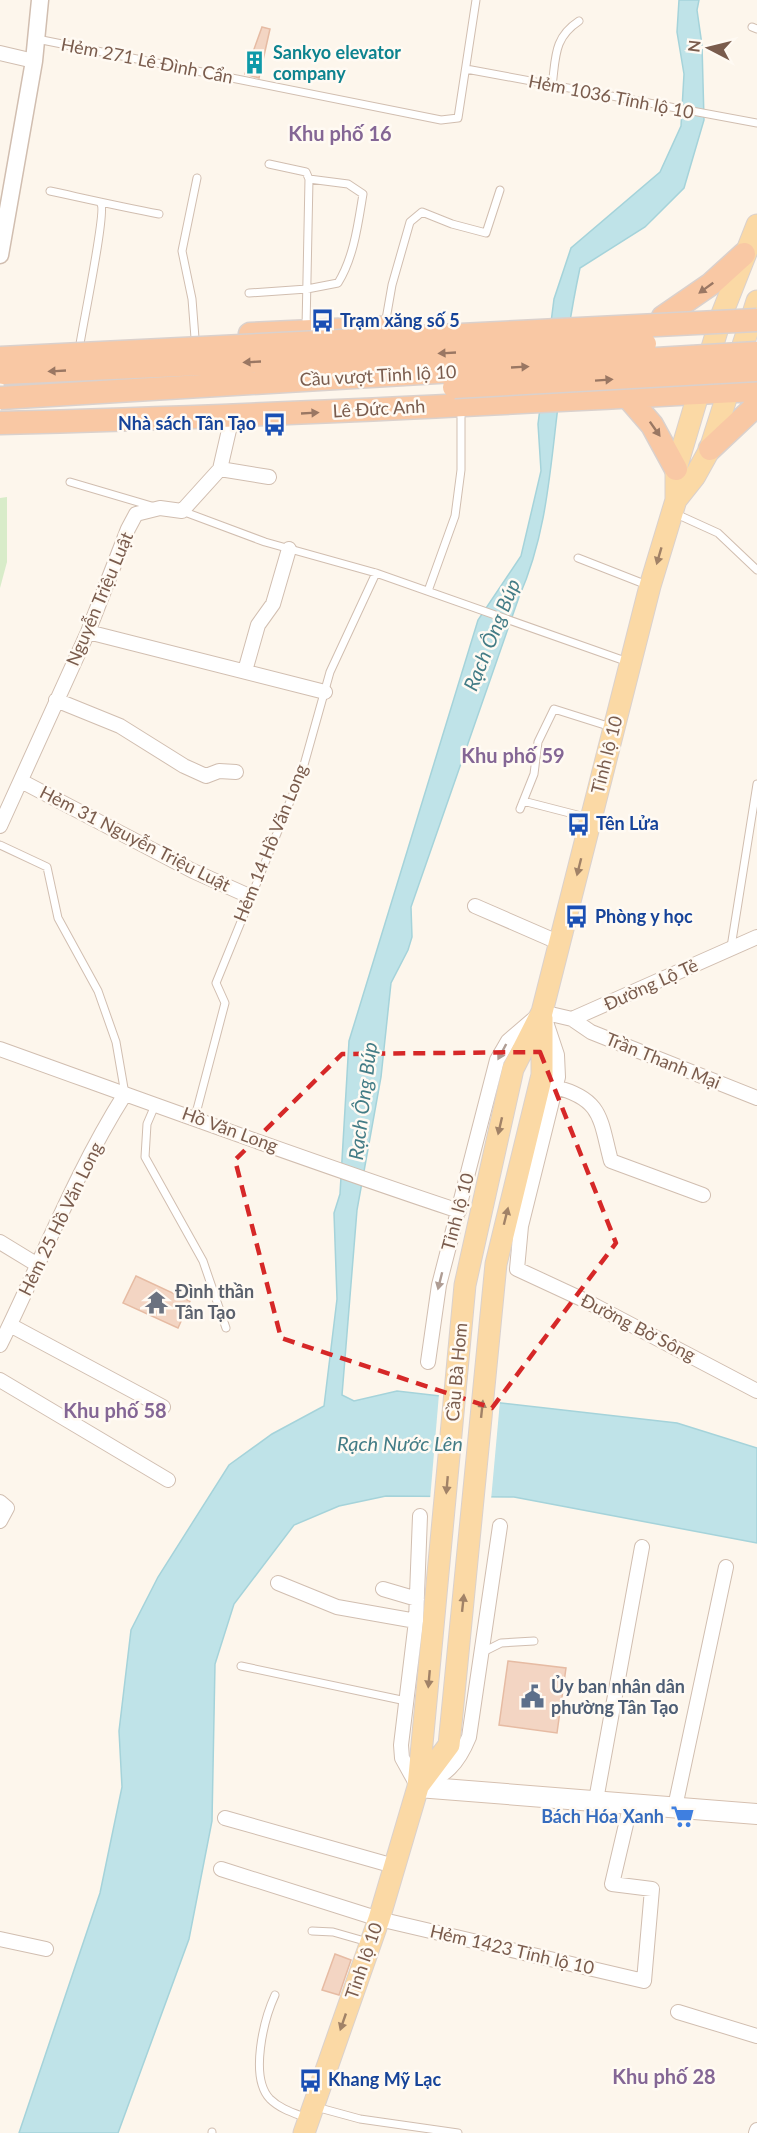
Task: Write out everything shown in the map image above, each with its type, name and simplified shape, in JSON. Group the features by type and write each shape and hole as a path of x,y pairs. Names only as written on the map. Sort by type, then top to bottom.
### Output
{"highway":[{"path":"663,317 711,284 744,254"},
{"path":"0,349 385,327 663,317 756,311"},
{"name":"Cầu vượt Tỉnh lộ 10","path":"0,358 756,311"},
{"path":"631,318 638,359 626,395 652,425 676,469"},
{"path":"461,405 473,381 475,356 465,331 467,324"},
{"name":"Cầu vượt Tỉnh lộ 10","path":"0,373 757,339"},
{"name":"Cầu vượt Tỉnh lộ 10","path":"0,398 757,353"},
{"name":"Cầu vượt Tỉnh lộ 10","path":"0,408 178,402 757,370"},
{"name":"Lê Đức Anh","path":"0,423 232,417 757,390"},
{"path":"710,449 757,405"}],"main road":[{"name":"Tỉnh lộ 10","path":"513,1069 542,1011 650,586 674,506 676,469 722,314 757,225"},
{"name":"Tỉnh lộ 10","path":"674,506 710,449 756,311"},
{"name":"Tỉnh lộ 10","path":"542,1011 549,1081"},
{"name":"Cầu Bà Hom","path":"422,1750 465,1285 513,1069"},
{"name":"Cầu Bà Hom","path":"450,1745 496,1264 549,1081"},
{"name":"Tỉnh lộ 10","path":"418,1786 450,1745"},
{"name":"Tỉnh lộ 10","path":"309,2119 379,1919 418,1786 422,1750"},
{"path":"418,1786 757,1814"}],"street":[{"path":"0,255 34,61 40,0"},
{"path":"0,53 34,61"},
{"path":"160,508 182,512 220,470 232,417"},
{"path":"220,470 269,477"},
{"name":"Nguyễn Triệu Luật","path":"1,820 88,632 128,529 136,514 160,508"},
{"path":"244,671 258,624 273,604 289,549"},
{"path":"88,632 326,692"},
{"path":"56,700 120,726 184,766 206,776 219,771 236,772"},
{"name":"Hẻm 31 Nguyễn Triệu Luật","path":"21,781 193,871 249,896"},
{"path":"476,906 560,943"},
{"name":"Đường Lộ Tẻ","path":"572,1019 757,937"},
{"path":"542,1011 572,1019"},
{"name":"Tỉnh lộ 10","path":"428,1362 437,1291 497,1060 508,1041 542,1011"},
{"name":"Trần Thanh Mại","path":"572,1019 591,1032 757,1098"},
{"name":"Hồ Văn Long","path":"0,1049 195,1117 336,1170 459,1211"},
{"path":"549,1081 576,1092 597,1109 611,1161 703,1195"},
{"name":"Tỉnh lộ 10","path":"517,1269 521,1226 549,1081"},
{"name":"Hẻm 25 Hồ Văn Long","path":"0,1345 36,1264 110,1118 125,1094"},
{"path":"0,1242 36,1264"},
{"name":"Đường Bờ Sông","path":"517,1269 586,1301 757,1391"},
{"path":"10,1325 163,1407"},
{"path":"0,1380 168,1480"},
{"path":"0,1502 7,1508 0,1521"},
{"path":"420,1516 416,1621 406,1701 402,1758 418,1786 438,1779 452,1768 462,1755 469,1737 500,1526"},
{"path":"596,1800 642,1547"},
{"path":"675,1807 726,1567"},
{"path":"279,1583 337,1607 416,1621"},
{"path":"382,1588 417,1599"},
{"name":"Hẻm 1423 Tỉnh lộ 10","path":"221,1869 379,1919 644,1981 652,1889 612,1884 631,1803"},
{"path":"225,1818 394,1866"},
{"path":"0,1939 46,1949"},
{"path":"678,2012 757,2036"}],"lane":[{"name":"Hẻm 271 Lê Đình Cẩn","path":"37,39 441,120 458,118 476,0"},
{"path":"552,86 557,48 564,31 579,21"},
{"name":"Hẻm 1036 Tỉnh lộ 10","path":"466,69 757,123"},
{"path":"269,164 300,169 306,172 309,179 306,331"},
{"path":"195,338 192,299 182,251 197,178"},
{"path":"249,293 308,289 339,283 346,271 358,227 363,194 348,184 309,179"},
{"path":"385,327 392,285 410,222 422,212 452,224 486,232 500,190"},
{"path":"50,191 87,198 101,204 159,214"},
{"path":"80,344 101,232 104,209 101,204"},
{"path":"428,591 455,516 461,470 461,405"},
{"path":"70,482 160,508"},
{"path":"674,506 718,533 757,570"},
{"path":"182,512 289,549 376,573 630,663"},
{"path":"578,558 650,586"},
{"name":"Hẻm 14 Hồ Văn Long","path":"195,1117 225,1003 216,983 249,896 302,772 330,672 376,573"},
{"path":"520,809 534,774 538,742 554,709 614,728"},
{"path":"730,950 757,784"},
{"path":"523,801 591,819"},
{"path":"0,845 48,867 58,918 102,1001 116,1042 125,1094"},
{"path":"156,1103 147,1124 145,1157 203,1261 226,1328"},
{"path":"480,1654 501,1642 534,1641"},
{"path":"241,1666 406,1701"},
{"path":"312,1931 333,1932 371,1943"},
{"path":"275,1995 262,2039 259,2076 262,2088 269,2098 285,2110 309,2119 360,2119 431,2131 458,2133"}],"highlighted area":[{"path":"540,1052 616,1243 492,1408 281,1338 235,1160 342,1054"}],"green space":[{"path":"7,497 7,562 0,588 0,498"}],"water":[{"name":"Rạch Nước Lên","path":"679,0 699,0 697,10 702,45 704,120 684,188 645,227 580,268 566,345 548,490 540,533 411,907 412,937 408,950 391,983 381,1077 357,1210 342,1395 354,1401 397,1391 677,1423 757,1448 757,1543 514,1497 386,1496 339,1506 294,1525 234,1604 215,1664 212,1821 189,1939 118,2133 19,2133 100,1893 122,1787 119,1731 131,1630 158,1577 229,1465 272,1434 324,1406 337,1299 334,1213 340,1194 349,1041 478,620 521,556 541,471 538,424 554,299 571,248 660,172 681,126 684,74 677,32"}],"pier":[{"path":"439,1394 500,1401 491,1500 430,1500"}],"building":[{"path":"262,27 270,29 259,78 245,74"},
{"name":"Đình thần Tân Tạo","path":"136,1276 190,1301 178,1328 123,1303"},
{"name":"Ủy ban nhân dân phường Tân Tạo","path":"508,1661 566,1668 557,1733 499,1725"},
{"path":"335,1954 351,1960 339,1995 322,1990"}],"place":[{"name":"Sankyo elevator company","path":"255,63"},
{"name":"Trạm xăng số 5","path":"322,321"},
{"name":"Nhà sách Tân Tạo","path":"274,424"},
{"name":"Tên Lửa","path":"578,824"},
{"name":"Phòng y học","path":"577,917"},
{"name":"Đình thần Tân Tạo","path":"157,1302"},
{"name":"Ủy ban nhân dân phường Tân Tạo","path":"533,1697"},
{"name":"Bách Hóa Xanh","path":"682,1817"},
{"name":"Khang Mỹ Lạc","path":"310,2080"}],"district":[{"name":"Khu phố 16","path":"340,134"},
{"name":"Khu phố 59","path":"513,756"},
{"name":"Khu phố 58","path":"115,1411"},
{"name":"Khu phố 28","path":"664,2077"}],"water label":[{"name":"Rạch Ông Búp","path":"492,635"},
{"name":"Rạch Ông Búp","path":"363,1101"}]}
